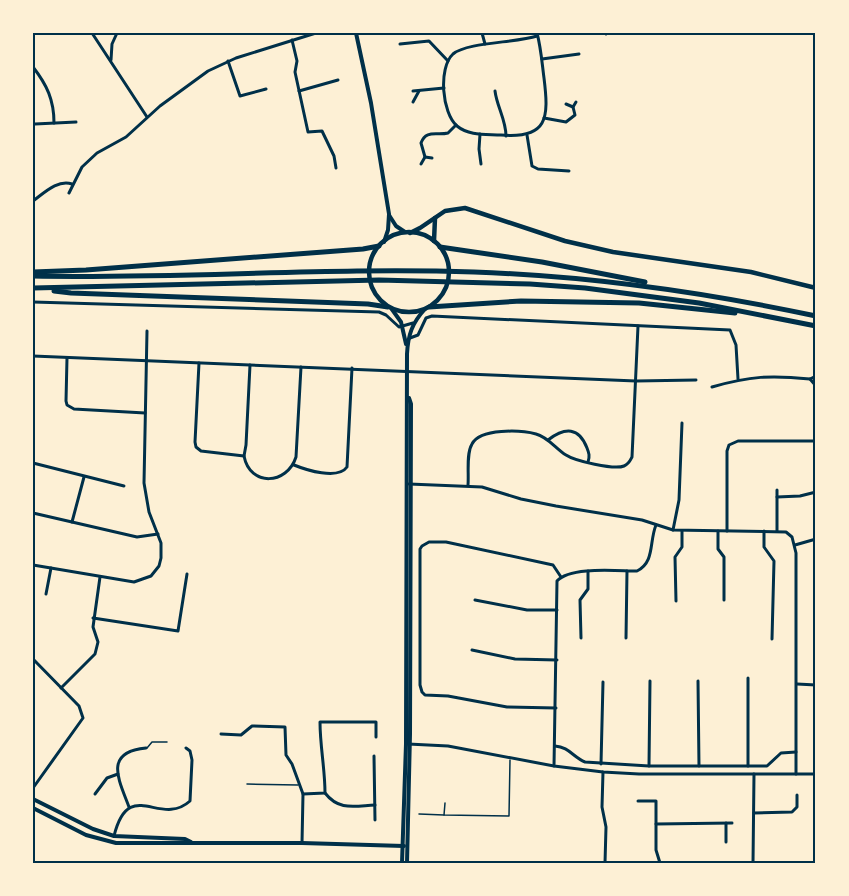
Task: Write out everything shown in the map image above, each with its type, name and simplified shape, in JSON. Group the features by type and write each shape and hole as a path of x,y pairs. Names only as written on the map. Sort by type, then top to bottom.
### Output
{"highway":[{"path":"33,272 363,249 381,244"},
{"path":"440,247 542,262 816,316"},
{"path":"33,276 93,278 376,271 472,272 586,279 700,293"},
{"path":"35,288 378,280 472,282 585,288 634,294 699,303 816,326"},
{"path":"35,288 71,293 368,304 389,307"},
{"path":"427,308 521,301 639,303 770,316"}],"main road":[{"path":"408,232 423,235 440,247 448,262 450,278 444,291 427,308 405,312 389,307 379,300 374,290 370,270 372,259 381,244 393,235 408,232 445,210 465,208 566,241 613,252 751,272 816,288"},
{"path":"434,241 435,218"}],"street":[{"path":"92,33 147,117"},
{"path":"111,61 112,44 117,33"},
{"path":"69,193 82,167 96,153 126,136 208,70 228,61 316,33"},
{"path":"356,33 389,214 388,230 381,244"},
{"path":"482,33 486,45"},
{"path":"537,34 547,103 544,118 539,126 527,135 519,137 464,131 456,125 447,111 443,74 448,61 459,50 486,45 514,42 537,34"},
{"path":"292,40 297,60 295,72 308,132 322,131 334,156 336,168"},
{"path":"400,44 429,41 448,61"},
{"path":"542,59 579,54"},
{"path":"228,61 240,96 266,88"},
{"path":"33,67 45,82 54,106 54,123"},
{"path":"299,91 338,80"},
{"path":"413,92 444,88"},
{"path":"413,102 419,91"},
{"path":"495,91 506,127 506,136"},
{"path":"544,118 566,122 575,115 573,107 576,102"},
{"path":"566,104 573,107"},
{"path":"35,124 76,122"},
{"path":"421,164 425,157 421,143 424,136 431,133 448,133 456,125"},
{"path":"480,134 481,164"},
{"path":"527,135 532,166 538,169 569,171"},
{"path":"425,157 432,158"},
{"path":"33,201 58,184 66,182 72,184"},
{"path":"389,214 396,225 408,232"},
{"path":"33,302 379,312 386,315 397,326 402,327 413,323"},
{"path":"389,307 399,318 407,338"},
{"path":"402,863 405,846 408,744 407,338 413,323 427,308"},
{"path":"407,338 414,338 418,335 426,318 432,316 730,330 736,345 738,379"},
{"path":"468,485 470,446 476,438 496,431 537,434 568,456 588,462 621,467 629,464 632,456 638,326"},
{"path":"33,565 134,582 151,576 159,566 162,558 158,534 145,497 143,468 147,331"},
{"path":"33,356 636,381 696,380"},
{"path":"67,357 66,401 69,407 74,410 145,413"},
{"path":"199,363 196,447 201,451 244,456"},
{"path":"250,364 244,456 246,465 251,471 268,478 277,478 286,474 294,465 301,367"},
{"path":"294,465 304,469 338,474 347,467 352,369"},
{"path":"712,387 738,379 765,376 810,379 816,376"},
{"path":"810,379 816,386"},
{"path":"673,530 679,500 682,423"},
{"path":"548,440 562,431 576,432 582,437 589,454 588,462"},
{"path":"727,531 727,451 729,445 738,441 816,441"},
{"path":"33,464 124,486"},
{"path":"72,522 84,477"},
{"path":"408,484 468,485 556,506 642,520 673,530 786,532 792,537 795,545 796,774"},
{"path":"777,490 777,531"},
{"path":"777,497 800,496 816,492"},
{"path":"33,513 137,537 158,534"},
{"path":"554,766 557,581 561,577 588,571 637,571 645,567 649,561 651,537 656,525"},
{"path":"676,601 675,557 682,547 682,531"},
{"path":"718,531 718,549 724,557 724,600"},
{"path":"764,531 764,547 774,561 772,639"},
{"path":"795,545 816,539"},
{"path":"556,708 507,707 448,696 425,695 422,692 420,685 420,549 429,542 446,542 472,547 553,566 561,577"},
{"path":"46,594 51,568"},
{"path":"581,638 580,600 588,589 588,571"},
{"path":"626,638 627,571"},
{"path":"93,618 178,631 187,574"},
{"path":"61,688 95,654 98,642 93,627 93,618 100,577"},
{"path":"475,600 528,610 556,610"},
{"path":"472,650 515,659 557,660"},
{"path":"33,659 79,706 83,718 33,788"},
{"path":"748,678 748,766"},
{"path":"649,766 650,681"},
{"path":"698,681 699,766"},
{"path":"601,764 603,682"},
{"path":"796,684 816,685"},
{"path":"375,805 343,806 333,803 325,793 324,762 320,748 320,722 376,722 376,737"},
{"path":"221,734 241,735 252,726 285,727 286,755 292,764 303,794 302,843"},
{"path":"408,744 448,746 510,759 603,772 816,774"},
{"path":"555,746 566,747 576,758 585,762 649,766 767,766 782,753 796,752"},
{"path":"129,807 117,774 117,765 127,752 146,748"},
{"path":"114,836 119,818 129,807 174,810 183,808 190,801 192,760 190,751 186,748"},
{"path":"374,756 375,820"},
{"path":"603,772 605,863"},
{"path":"95,794 107,778 117,774"},
{"path":"753,863 754,774"},
{"path":"303,794 325,793"},
{"path":"754,813 792,812 797,807 797,795"},
{"path":"33,799 93,829 114,836 185,839 191,842"},
{"path":"638,801 656,801 656,850 660,863"},
{"path":"33,808 86,835 106,841 405,846"},
{"path":"726,823 726,842"},
{"path":"656,824 732,823"},
{"path":"405,846 407,863"}],"lane":[{"path":"146,748 152,742 167,742"},
{"path":"419,814 509,816 510,759"},
{"path":"247,784 299,785"},
{"path":"444,815 445,803"}]}
